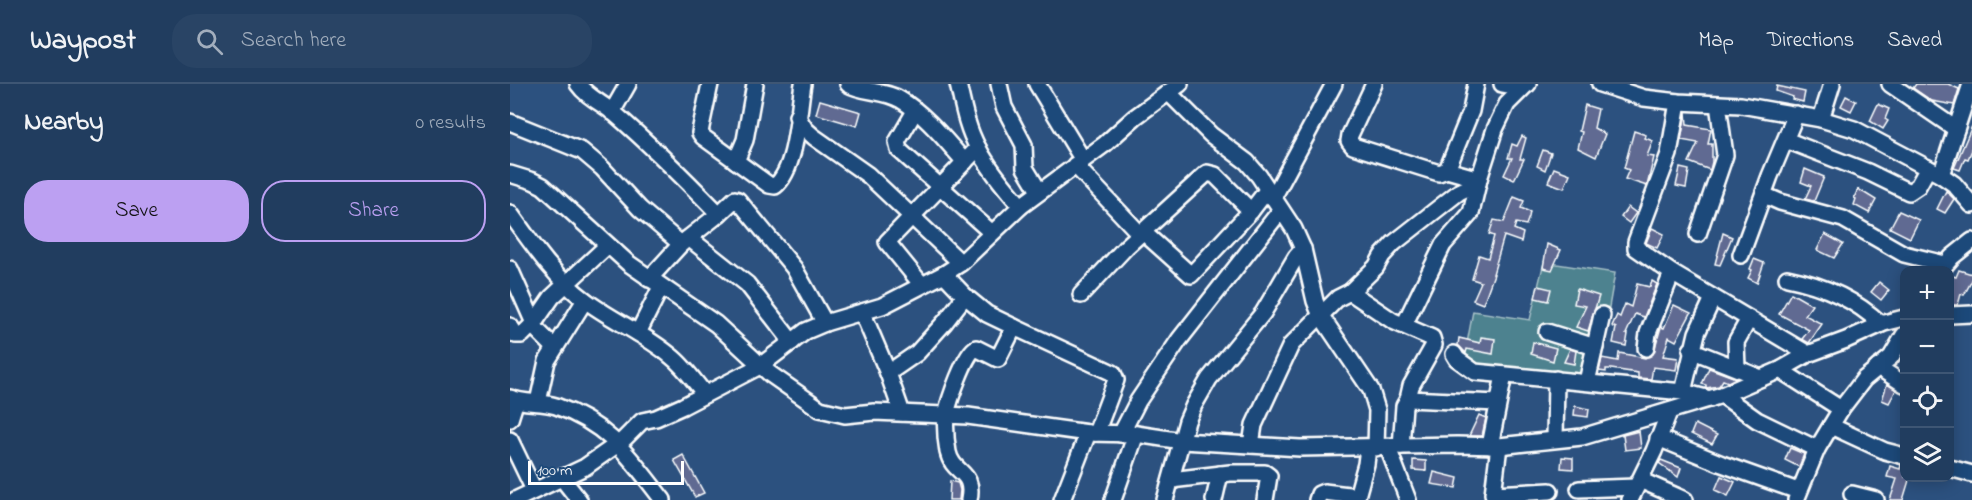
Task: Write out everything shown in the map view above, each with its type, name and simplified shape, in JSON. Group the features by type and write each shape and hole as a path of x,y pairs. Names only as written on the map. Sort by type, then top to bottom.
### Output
{"street":[{"path":"578,84 671,165 718,214"},
{"path":"612,112 628,84"},
{"path":"710,84 700,133 769,185 775,186 782,180 792,153 803,84"},
{"path":"736,161 748,126 755,84"},
{"path":"848,84 901,99 965,162"},
{"path":"958,84 966,117 978,148 1000,181 1021,206"},
{"path":"999,84 1004,106 1024,145 1025,168 1039,191"},
{"path":"1037,84 1079,162 1142,233 1191,275 1251,211 1274,199"},
{"path":"1113,500 1138,401 1274,199 1334,84"},
{"path":"1374,84 1350,135 1349,141 1353,146 1431,172 1439,173 1447,170 1478,181"},
{"path":"1447,170 1471,111 1476,84"},
{"path":"1502,84 1518,87 1527,84"},
{"path":"1404,325 1443,245 1471,213 1494,129 1507,104 1527,84"},
{"path":"1600,84 1644,98 1741,105 1821,118 1854,129 1935,171 1954,184 1972,205"},
{"path":"1821,118 1832,84"},
{"path":"1890,84 1956,129"},
{"path":"1786,140 1868,172 1909,192 1935,171 1956,129 1971,84"},
{"path":"515,500 585,467 618,444 642,421 656,418 683,406 760,366 806,331 825,323 863,314 944,274 961,262 1039,191 1174,88 1211,135 1247,162 1294,229 1303,249 1315,302 1321,316 1371,390 1377,410 1383,448 1408,500"},
{"path":"1678,102 1669,154 1635,246 1639,252 1672,273 1808,354"},
{"path":"1698,234 1725,155 1718,104"},
{"path":"915,111 897,142 897,147 992,233"},
{"path":"1741,255 1796,114"},
{"path":"797,116 805,129 868,175 961,262"},
{"path":"510,122 582,151 602,168 640,209 747,284 792,342"},
{"path":"922,285 886,242 978,148"},
{"path":"1081,295 1105,268 1207,172 1215,175 1251,211"},
{"path":"510,174 533,180 543,186 608,246 655,283 716,324 760,366 796,394 820,409 845,415 874,412 968,416 1092,433 1300,448 1495,446 1582,437 1669,412 1716,397 1780,370 1808,354 1881,324 1900,319"},
{"path":"1246,473 1254,425 1287,350 1296,338 1338,298 1350,292 1371,272 1394,243 1459,192 1478,181"},
{"path":"1764,195 1780,202 1843,219 1904,254 1940,266"},
{"path":"638,333 655,283 685,241 735,199 794,268 825,323"},
{"path":"510,213 567,285 585,300 673,357 705,394"},
{"path":"1944,266 1972,241"},
{"path":"510,326 515,334 520,336 534,323 552,297 608,246"},
{"path":"1165,500 1187,421 1194,405 1209,379 1263,313 1303,249"},
{"path":"510,269 539,333 554,347"},
{"path":"1646,348 1648,333 1672,273"},
{"path":"944,274 965,296 987,314 1113,373 1115,376 1116,380 1062,500"},
{"path":"1787,278 1805,282 1841,297 1861,307 1881,324"},
{"path":"1317,500 1319,494 1324,492 1356,498 1366,464 1383,448 1408,399 1411,387 1434,345 1432,338 1404,325 1350,292"},
{"path":"888,373 916,353 965,296"},
{"path":"1683,392 1696,333 1713,298"},
{"path":"538,402 544,367 554,347 585,300"},
{"path":"863,314 902,413"},
{"path":"1954,315 1972,314"},
{"path":"1587,382 1602,315"},
{"path":"1737,368 1736,342 1749,319"},
{"path":"974,497 969,481 949,455 946,416 957,382 971,351 976,348 998,359 1014,327"},
{"path":"1547,332 1595,347"},
{"path":"1658,438 1797,495 1817,449 1841,409 1864,379 1891,357 1900,343"},
{"path":"1691,350 1761,378"},
{"path":"1454,354 1457,359 1475,372 1716,397 1817,449"},
{"path":"1878,367 1900,381"},
{"path":"1780,370 1841,409"},
{"path":"1504,375 1498,403 1493,497 1550,491"},
{"path":"1555,439 1556,379"},
{"path":"510,419 513,399 558,407 589,422 618,444 663,500"},
{"path":"1408,399 1498,403"},
{"path":"1635,489 1669,412"},
{"path":"1831,426 1885,451 1900,455"},
{"path":"510,440 534,490"},
{"path":"1954,469 1972,474"},
{"path":"1171,480 1256,472 1269,476 1265,500"},
{"path":"1214,500 1220,474"},
{"path":"561,477 579,500"},
{"path":"1579,489 1635,489 1684,500"},
{"path":"1852,494 1876,500"}],"green space":[{"path":"1544,262 1615,273 1596,381 1462,370 1473,311 1530,320"}],"building":[{"path":"1916,84 1948,84 1959,89 1954,105 1932,101 1913,88"},
{"path":"1777,86 1805,92 1803,102 1776,91"},
{"path":"1846,96 1856,101 1851,111 1841,106"},
{"path":"820,100 861,112 857,126 816,114"},
{"path":"1878,104 1889,109 1885,119 1888,121 1883,129 1870,121"},
{"path":"1585,105 1598,109 1594,128 1605,134 1596,157 1578,148"},
{"path":"1686,112 1687,125 1711,129 1708,144 1712,144 1710,170 1689,162 1698,143 1681,140"},
{"path":"1972,126 1972,150 1968,159 1965,158 1960,170 1954,168"},
{"path":"1634,131 1646,135 1645,138 1653,141 1647,156 1654,157 1647,186 1625,179 1629,170 1624,168"},
{"path":"1522,136 1526,138 1520,159 1524,159 1514,180 1504,175 1512,158 1508,158 1512,144 1517,146"},
{"path":"1543,150 1551,153 1545,170 1537,166"},
{"path":"1554,168 1570,174 1564,188 1548,182"},
{"path":"1680,168 1689,170 1686,188 1676,186"},
{"path":"1805,169 1824,177 1814,201 1817,202 1805,199 1811,186 1801,182"},
{"path":"1858,189 1876,200 1869,213 1854,205"},
{"path":"1946,191 1954,199 1945,213 1937,209"},
{"path":"1514,197 1524,201 1521,208 1530,212 1529,217 1526,225 1516,223 1514,229 1523,233 1521,242 1504,236 1483,304 1473,300 1481,282 1472,279 1479,255 1488,258 1494,236 1489,234 1494,220 1504,222"},
{"path":"1628,207 1636,213 1629,223 1621,217"},
{"path":"1899,211 1919,220 1910,238 1890,228"},
{"path":"1652,228 1664,234 1657,248 1646,243"},
{"path":"1723,233 1732,237 1720,265 1715,264"},
{"path":"1825,234 1843,244 1834,258 1817,250"},
{"path":"1547,244 1561,250 1552,270 1543,268"},
{"path":"1754,259 1764,263 1757,283 1748,278"},
{"path":"1959,270 1972,274 1972,280 1964,295 1961,294 1958,305 1954,305 1954,276 1956,277"},
{"path":"1652,281 1657,284 1644,317 1635,314 1626,334 1628,334 1626,346 1613,343 1616,328 1612,326 1617,315 1620,317 1625,304 1631,307 1637,284 1650,287"},
{"path":"1879,282 1889,290 1881,300 1871,292"},
{"path":"1538,286 1551,289 1548,301 1535,298"},
{"path":"1577,289 1599,296 1588,331 1576,327 1586,306 1574,304"},
{"path":"1791,293 1812,305 1805,315 1822,324 1809,343 1802,339 1809,330 1779,314"},
{"path":"1674,305 1691,313 1676,341 1669,337 1663,356 1678,358 1676,370 1653,367 1651,379 1638,378 1638,373 1611,369 1606,369 1606,372 1599,371 1602,358 1618,361 1619,353 1645,358 1653,354 1661,327 1664,328"},
{"path":"1481,337 1495,339 1493,354 1467,349 1466,353 1458,345 1459,338 1480,343"},
{"path":"1533,342 1556,348 1553,361 1531,354"},
{"path":"1570,349 1576,351 1574,364 1564,362"},
{"path":"1709,368 1736,378 1728,382 1723,380 1719,386 1706,388 1706,385 1702,384"},
{"path":"1887,384 1896,390 1889,403 1882,400"},
{"path":"1575,406 1589,409 1588,417 1574,415"},
{"path":"1479,415 1486,418 1482,436 1469,436"},
{"path":"1695,424 1717,435 1712,444 1691,434"},
{"path":"1639,431 1641,448 1625,450 1623,435"},
{"path":"1790,448 1804,454 1799,467 1785,460"},
{"path":"683,455 704,493 695,497 674,460"},
{"path":"1562,457 1573,458 1573,469 1561,468"},
{"path":"1413,460 1426,461 1426,471 1413,470"},
{"path":"1661,460 1681,468 1678,477 1659,463"},
{"path":"1890,466 1900,469 1900,482 1908,482 1903,500 1890,500 1897,479 1887,477"},
{"path":"1434,472 1458,478 1456,488 1431,484"},
{"path":"1721,476 1735,482 1728,496 1715,490"},
{"path":"950,481 958,483 959,500 949,500"}]}
